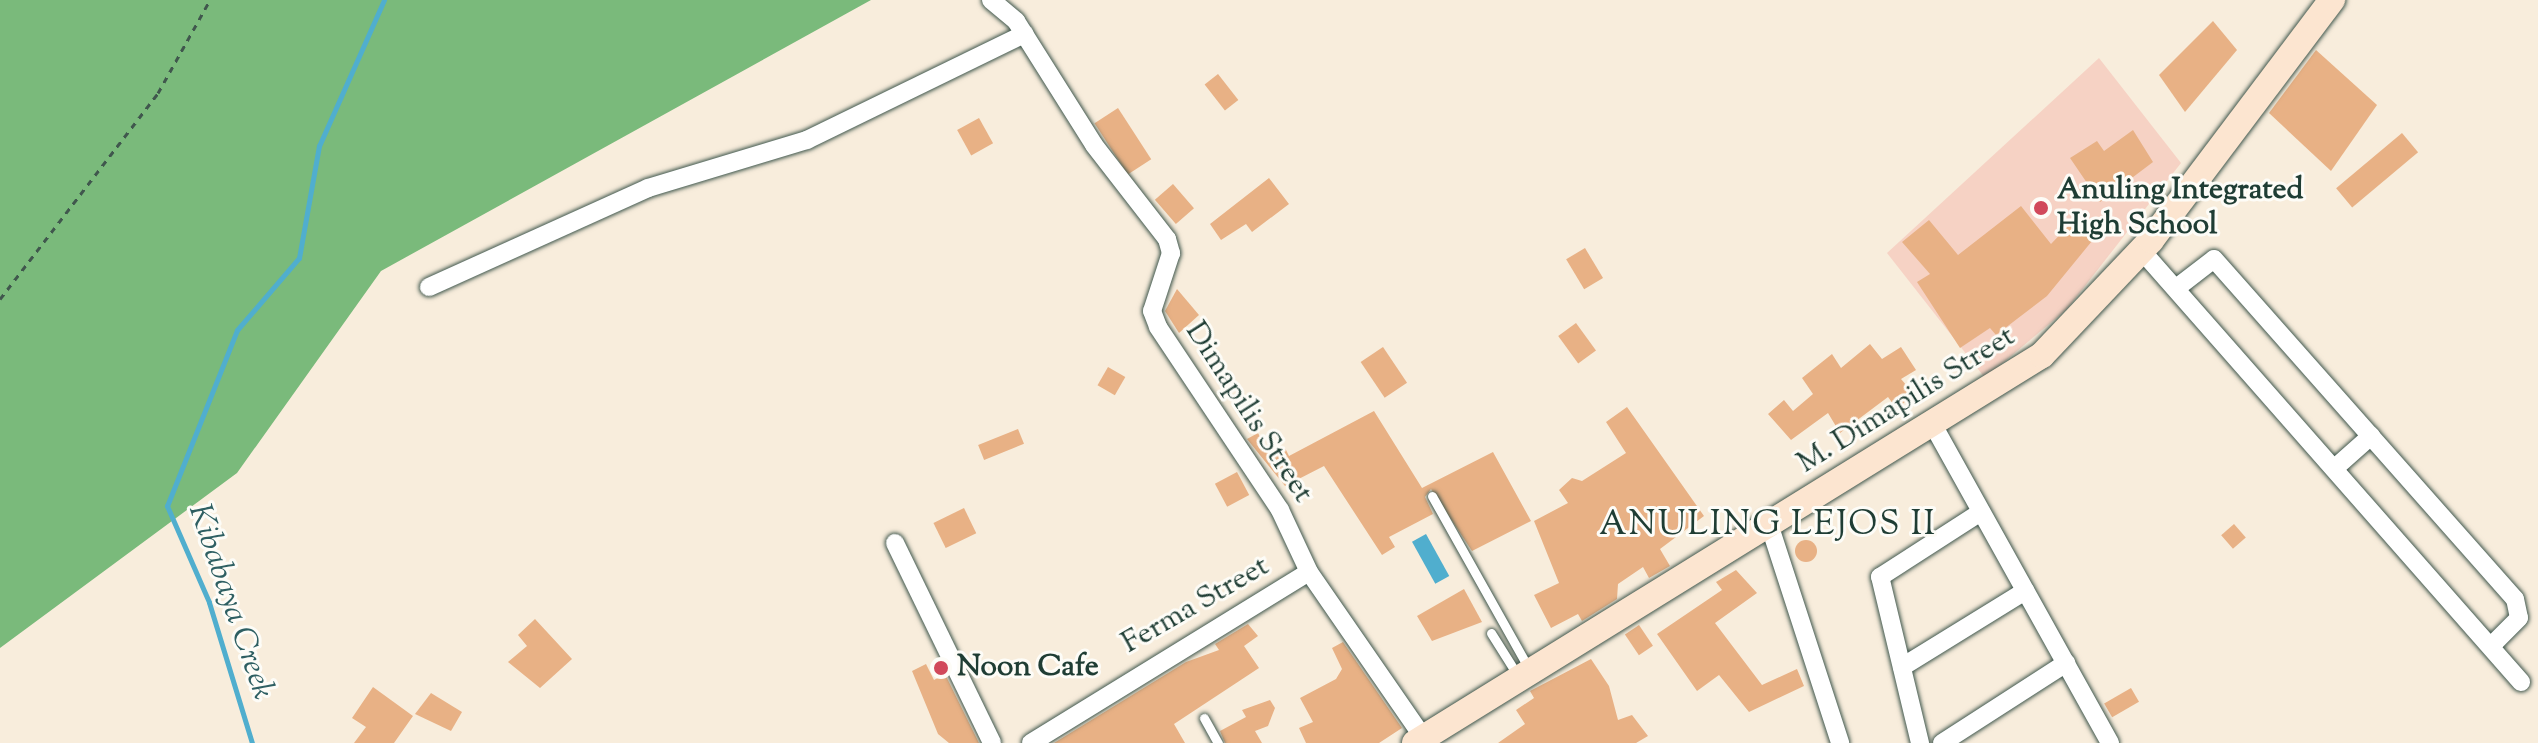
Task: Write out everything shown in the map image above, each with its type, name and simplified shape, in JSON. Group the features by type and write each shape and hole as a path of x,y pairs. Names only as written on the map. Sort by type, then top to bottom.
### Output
{"main road":[{"name":"M. Dimapilis Street","path":"1422,741 2042,355 2142,251 2332,0"}],"street":[{"name":"Dimapilis Street","path":"991,0 1024,34 1094,145 1167,239 1171,253 1152,311 1158,327 1280,510 1309,572 1422,741"},
{"path":"429,287 648,188 807,140 1024,34"},
{"path":"2142,251 2179,286 2521,682"},
{"path":"2179,286 2214,259 2515,599 2519,618 2491,646"},
{"path":"1932,423 2066,663 2106,742"},
{"path":"2336,467 2371,436"},
{"path":"1920,743 1880,577 1981,512"},
{"path":"1770,527 1840,743"},
{"path":"895,543 992,743"},
{"name":"Ferma Street","path":"1031,743 1309,572"},
{"path":"1902,667 2025,591"},
{"path":"1942,743 2066,663"}],"lane":[{"path":"1432,496 1525,675"},
{"path":"1491,633 1525,675"},
{"path":"1204,718 1218,743"}],"path":[{"path":"0,299 158,93 210,0"}],"shaded area":[{"name":"Anuling Integrated High School","path":"2099,58 2181,163 2067,309 1985,378 1887,253"}],"green space":[{"path":"0,0 871,0 381,271 237,473 0,648"}],"water":[{"path":"1426,534 1449,576 1435,584 1412,542"}],"building":[{"path":"2213,21 2237,50 2185,112 2159,75"},
{"path":"2316,50 2377,105 2331,171 2269,113"},
{"path":"1218,74 1238,100 1225,110 1205,84"},
{"path":"1118,108 1151,159 1128,174 1095,123"},
{"path":"979,118 993,143 971,155 957,130"},
{"path":"2133,130 2153,162 2100,202 2070,158 2097,141 2104,151"},
{"path":"2402,133 2418,152 2352,207 2336,188"},
{"path":"1269,178 1289,204 1252,232 1246,224 1221,240 1210,224"},
{"path":"1173,184 1194,208 1176,224 1155,200"},
{"path":"2021,206 2051,244 2072,222 2092,241 2047,296 1996,335 1990,328 1960,348 1917,282 1930,274 1902,242 1929,220 1958,255"},
{"path":"1585,248 1603,278 1584,289 1566,259"},
{"path":"1177,289 1199,315 1179,333 1165,311"},
{"path":"1576,323 1596,351 1578,363 1558,336"},
{"path":"1870,344 1882,359 1901,347 1916,370 1901,379 1914,394 1897,409 1888,397 1840,433 1828,413 1791,440 1768,414 1784,400 1793,411 1813,394 1802,378 1832,354 1841,368"},
{"path":"1383,347 1407,383 1385,398 1361,362"},
{"path":"1108,367 1125,377 1115,395 1098,385"},
{"path":"1627,407 1704,516 1660,549 1670,566 1649,578 1643,567 1618,584 1617,599 1582,621 1578,614 1551,628 1534,595 1559,583 1534,521 1568,503 1559,490 1572,478 1582,481 1626,453 1606,422"},
{"path":"1374,411 1422,488 1493,452 1531,521 1472,551 1431,489 1425,497 1433,514 1389,537 1395,547 1382,555 1324,466 1285,486 1247,439 1258,433 1270,456 1285,448 1289,456"},
{"path":"1018,429 1024,444 984,460 978,445"},
{"path":"1237,472 1249,495 1227,507 1215,484"},
{"path":"964,508 976,533 946,548 933,523"},
{"path":"2234,524 2246,538 2233,549 2221,535"},
{"path":"1806,540 1814,543 1817,551 1814,559 1806,562 1798,559 1795,551 1798,543"},
{"path":"1736,570 1757,593 1715,623 1762,685 1797,669 1804,686 1749,712 1719,675 1697,691 1657,634 1722,590 1716,582"},
{"path":"1464,589 1482,622 1432,641 1417,616"},
{"path":"535,619 572,659 540,688 508,662 527,646 518,635"},
{"path":"1248,624 1258,636 1244,646 1259,668 1174,724 1185,743 1054,743 1186,662 1219,650 1215,644"},
{"path":"1639,625 1653,646 1639,655 1625,635"},
{"path":"1343,642 1402,728 1379,743 1306,743 1299,728 1313,722 1300,698 1336,679 1342,669 1332,648"},
{"path":"1591,659 1609,686 1618,720 1632,715 1648,736 1636,743 1498,743 1525,724 1516,710 1534,698 1530,691"},
{"path":"926,664 934,680 945,674 979,743 949,743 938,734 912,671"},
{"path":"373,687 413,716 394,743 354,743 366,727 352,718"},
{"path":"2131,688 2139,702 2112,717 2104,704"},
{"path":"431,693 462,712 451,731 415,714"},
{"path":"1270,700 1275,708 1268,726 1255,731 1262,743 1225,743 1220,731 1246,717 1242,710"}],"waterway":[{"name":"Kibabaya Creek","path":"252,743 209,602 167,506 237,330 299,258 319,146 384,0"}],"place":[{"name":"Anuling Integrated High School","path":"2041,208"},
{"name":"Noon Cafe","path":"941,668"}],"district":[{"name":"ANULING LEJOS II","path":"1768,526"}]}
